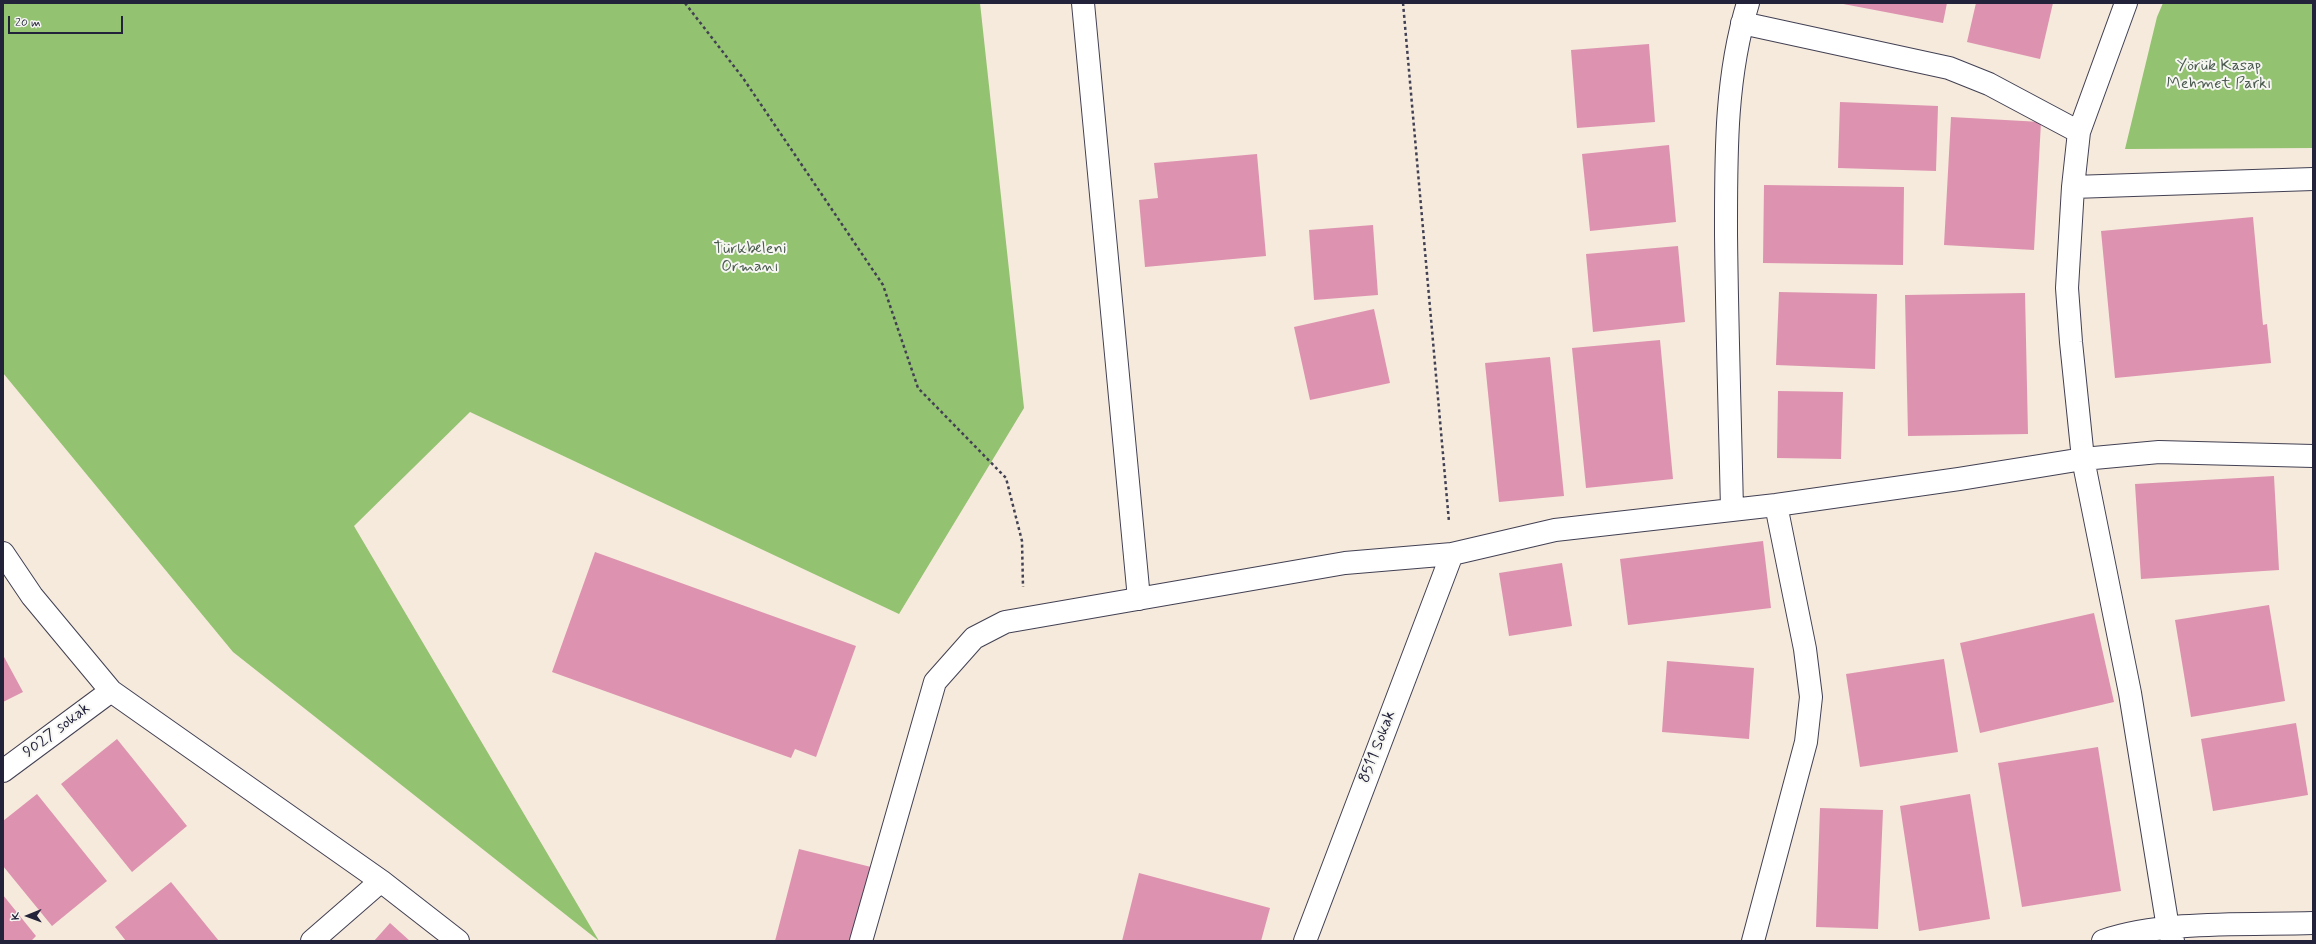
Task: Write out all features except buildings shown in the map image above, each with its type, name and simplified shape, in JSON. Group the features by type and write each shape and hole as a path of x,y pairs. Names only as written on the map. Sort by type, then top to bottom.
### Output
{"street":[{"path":"1083,3 1138,599"},
{"path":"2126,3 2079,132 2073,187 2067,288 2071,342 2084,459 2130,693 2170,934"},
{"path":"1732,510 1726,302 1726,178 1730,88 1745,13 1949,68 1989,84 2079,132"},
{"path":"2073,187 2313,179"},
{"path":"861,941 935,682 974,638 1004,622 1345,563 1452,554 1555,530 1776,505 1959,480 2084,459 2159,452 2313,456"},
{"path":"1753,941 1806,742 1811,697 1804,649 1776,505"},
{"path":"3,553 32,596 111,691 381,881 458,941"},
{"name":"8511 Sokak","path":"1305,941 1452,554"},
{"name":"9027 sokak","path":"3,771 111,691"},
{"path":"312,941 381,881"},
{"path":"2102,941 2119,935 2170,934 2313,923"}],"path":[{"path":"685,3 743,78 883,285 918,388 1006,478 1022,541 1022,619"},
{"path":"1403,3 1452,554"}],"green space":[{"name":"Türkbeleni Ormanı","path":"3,3 980,3 1024,408 899,614 470,412 354,526 599,941 233,652 3,373"},
{"name":"Yörük Kasap Mehmet Parkı","path":"2163,3 2313,3 2313,148 2125,149 2157,17"}]}
